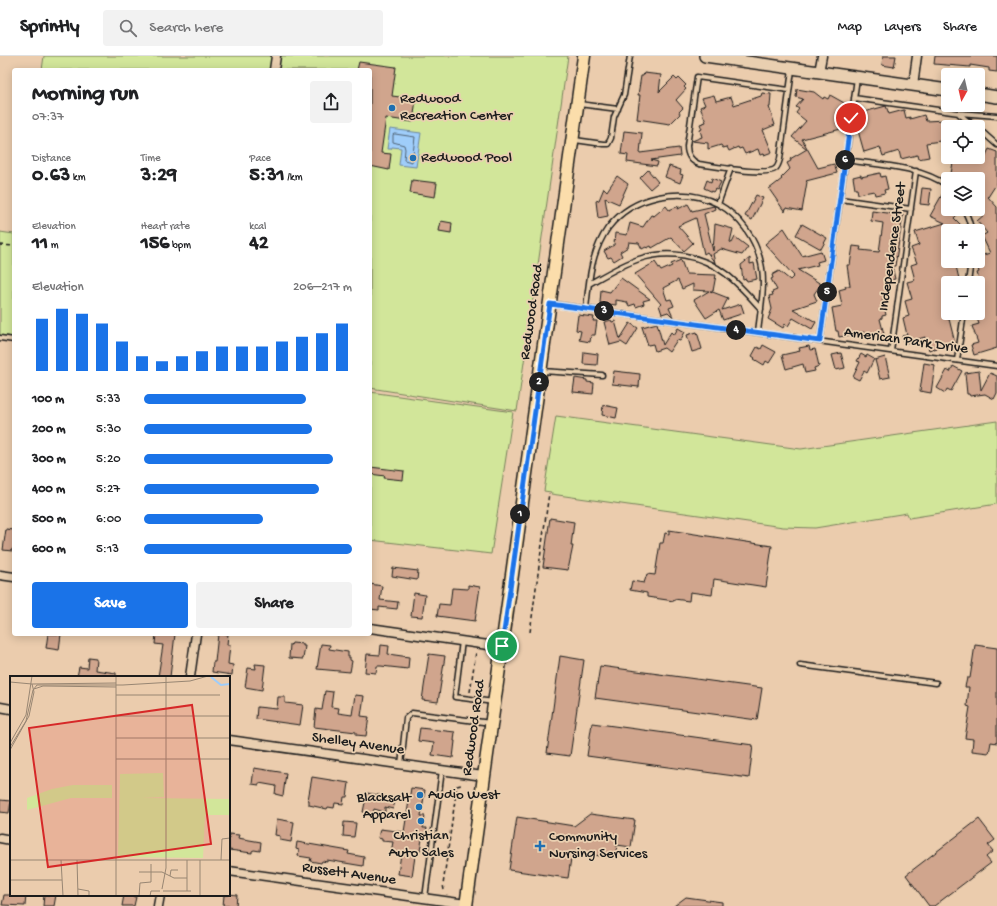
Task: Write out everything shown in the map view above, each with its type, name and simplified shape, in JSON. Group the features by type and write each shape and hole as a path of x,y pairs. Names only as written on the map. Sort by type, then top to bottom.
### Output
{"main road":[{"name":"Redwood Road","path":"466,905 584,56"},
{"path":"706,56 941,89"},
{"path":"985,95 997,97"}],"street":[{"path":"274,68 276,56"},
{"path":"819,72 822,56"},
{"path":"913,85 917,56"},
{"path":"0,575 12,577"},
{"path":"372,628 502,646"},
{"path":"190,676 196,636"},
{"path":"0,707 10,709"},
{"name":"Shelley Avenue","path":"230,740 484,776"},
{"path":"0,838 10,840"},
{"name":"Russett Avenue","path":"230,871 466,905"},
{"path":"158,906 160,896"}],"lane":[{"path":"572,139 608,144 611,138 614,117 624,95 630,56"},
{"path":"789,90 696,77 686,146 688,155 700,164 763,172 772,171 778,167 780,159 792,68"},
{"path":"820,341 857,77"},
{"path":"854,98 959,113 997,116"},
{"path":"578,104 618,109"},
{"path":"959,113 967,120"},
{"path":"985,135 997,145"},
{"path":"845,160 916,171 930,175 941,182"},
{"path":"718,204 731,168"},
{"name":"Independence Street","path":"891,351 916,171"},
{"path":"586,309 593,261 602,237 614,222 628,210 647,200 671,195 697,197 718,204 729,212 748,231 758,253 763,276 758,332"},
{"path":"840,199 911,209"},
{"path":"589,284 621,266 639,259 664,254 679,255 695,258 708,263 725,273 745,291 761,309"},
{"name":"American Park Drive","path":"550,304 997,366"},
{"path":"957,360 963,320"},
{"path":"0,338 12,340"},
{"path":"540,370 602,375"},
{"path":"462,641 455,697 494,702"},
{"path":"800,665 936,683"},
{"path":"401,764 406,718 412,713 491,723"},
{"path":"425,898 442,770"}],"path":[{"path":"0,245 12,246"},
{"path":"530,632 549,493"},
{"path":"469,699 476,651"},
{"path":"444,890 443,885 457,786 461,785"}],"green space":[{"path":"44,56 568,56 517,411 372,388 372,68 42,68"},
{"path":"0,232 12,234 12,337 0,335"},
{"path":"372,392 513,412 491,554 372,540"},
{"path":"556,416 801,449 997,421 997,504 909,518 907,513 815,528 783,527 551,494 551,492 544,491"}],"water":[{"path":"390,129 421,133 416,167 399,165 401,148 392,147 391,149 387,149"}],"building":[{"path":"883,56 896,56 894,67 882,65"},
{"path":"935,56 997,56 997,72 989,71 989,68 970,65 970,67 934,64"},
{"name":"Redwood Recreation Center","path":"359,62 396,67 392,96 416,99 413,122 386,118 381,153 391,154 389,170 372,166 372,68 358,68"},
{"path":"644,73 661,75 659,92 674,77 677,80 679,78 686,85 684,87 686,89 676,100 683,108 679,112 680,114 670,124 637,119 640,95 638,95 641,76 643,76"},
{"path":"797,89 814,92 823,99 824,97 828,99 830,95 846,104 838,118 841,129 802,139 818,168 834,164 837,173 806,181 802,211 786,208 785,212 769,189 782,179 781,178 790,169 787,163 791,161 790,159 807,149 792,137 806,121 796,113 799,109 796,107 803,99 796,97"},
{"path":"762,93 771,94 769,107 775,125 763,130 772,152 760,155 758,149 745,154 742,148 739,149 738,147 729,151 727,147 723,148 721,145 708,149 708,143 692,141 702,137 700,130 702,129 700,124 706,122 700,107 705,105 702,98 714,95 716,101 731,97 734,105 761,96"},
{"path":"886,106 889,114 904,110 906,118 910,117 910,119 924,115 926,121 941,120 941,141 926,143 929,157 918,159 917,155 901,159 899,151 883,156 880,147 864,152 857,127 864,125 860,113"},
{"path":"624,131 642,133 640,153 679,148 680,156 651,160 658,162 657,166 627,162 628,155 621,154"},
{"path":"989,149 997,152 997,183 988,197 997,207 997,348 974,355 971,345 978,343 972,326 979,324 978,320 985,320 985,276 978,276 977,273 979,272 978,269 985,268 985,254 990,253 985,242 985,234 987,233 985,231 985,224 980,224 977,221 983,216 985,216 985,172 951,172 953,164 985,164 985,157"},
{"path":"669,166 681,170 680,174 683,175 680,183 665,177"},
{"path":"648,170 658,182 650,189 640,178"},
{"path":"880,173 881,177 885,176 888,189 884,190 885,193 875,195 874,191 858,194 857,189 855,189 853,177"},
{"path":"617,176 628,184 619,204 605,198 608,216 598,218 596,201 599,200 604,188 607,191"},
{"path":"712,178 721,182 717,190 715,189 713,192 704,188 707,180 711,182"},
{"path":"412,180 437,183 435,197 410,193"},
{"path":"922,188 931,189 929,205 920,204"},
{"path":"756,195 763,198 752,220 745,216"},
{"path":"941,197 941,216 956,216 954,218 960,224 942,224 945,223 930,216"},
{"path":"688,204 692,211 714,206 715,209 704,214 713,251 715,224 733,229 730,242 732,243 735,237 748,247 742,255 721,249 713,254 715,263 707,252 704,254 696,218 678,226 693,243 684,251 671,237 652,248 651,246 642,249 639,243 629,242 628,247 620,252 622,256 614,261 611,257 608,258 604,251 614,245 615,233 627,235 630,223 643,227 651,215 654,216 666,206 669,210 679,206 678,209"},
{"path":"872,211 903,215 895,266 892,266 895,279 885,281 889,298 882,299 886,315 882,316 880,319 884,334 866,338 864,332 839,337 838,331 836,331 832,308 842,306 839,290 846,288 845,286 850,286 847,265 850,265 853,246 861,247 860,250 879,252 883,223 871,221"},
{"path":"441,221 452,223 451,233 439,231"},
{"path":"802,224 827,238 821,249 796,235"},
{"path":"941,224 941,268 956,268 958,276 941,276 941,320 949,320 955,343 929,350 925,337 905,343 902,336 907,335 903,318 909,316 905,301 912,299 907,282 915,280 911,265 917,263 911,248 919,245 915,232"},
{"path":"784,228 802,256 821,251 824,260 817,262 818,265 798,270 821,284 814,294 817,301 793,309 816,322 812,329 793,318 788,326 785,324 783,328 768,319 772,309 769,296 773,295 772,292 777,290 771,279 773,278 772,275 779,271 790,280 794,276 765,244"},
{"path":"750,258 750,264 754,263 757,279 747,281 746,279 743,280 741,265"},
{"path":"681,260 686,274 716,275 713,291 710,291 728,298 722,310 741,304 744,313 723,320 719,310 706,318 694,300 709,291 693,290 693,284 682,289 678,280 663,288 667,300 671,299 674,306 669,308 673,317 668,312 662,314 659,305 661,304 635,274 655,262 661,271 672,266 671,264"},
{"path":"621,278 650,299 643,301 644,304 636,307 635,304 629,306 627,302 616,300 616,305 600,303 601,290 610,292"},
{"path":"578,315 594,317 593,321 597,321 595,335 591,335 590,342 579,340 581,331 576,330"},
{"path":"611,320 612,322 615,321 620,339 630,323 638,328 627,346 621,342 610,345 604,322"},
{"path":"657,323 663,345 671,332 674,335 678,328 685,332 680,341 677,340 669,352 664,348 655,351 653,344 648,345 642,327"},
{"path":"697,332 702,349 692,352 687,335"},
{"path":"763,345 776,352 769,363 766,361 764,365 752,356 757,347 761,349"},
{"path":"809,346 810,350 815,349 819,366 814,368 815,371 805,373 803,364 786,369 782,355 800,351 799,348"},
{"path":"584,352 598,354 597,365 583,364"},
{"path":"841,353 845,368 836,370 832,355"},
{"path":"861,354 866,357 867,355 874,359 867,373 864,371 859,380 853,377 860,362 857,361"},
{"path":"885,357 890,377 880,379 875,360"},
{"path":"924,363 935,365 931,393 920,391"},
{"path":"953,366 962,371 951,391 947,389 945,393 937,388 947,370 950,372"},
{"path":"614,371 640,374 639,387 612,384"},
{"path":"979,371 981,390 990,373 997,376 997,393 994,399 985,394 970,396 967,394 965,373"},
{"path":"575,378 594,383 593,394 573,392"},
{"path":"603,405 618,408 616,418 602,415"},
{"path":"372,467 404,471 403,480 384,478 385,476 372,474"},
{"path":"550,518 574,522 571,546 573,546 568,570 543,567"},
{"path":"6,529 12,530 12,551 3,550"},
{"path":"669,530 772,546 766,587 714,579 712,595 690,592 689,601 674,599 674,601 647,597 647,593 630,590 632,581 644,583 647,574 655,575 660,543 663,543 665,533 669,534"},
{"path":"393,568 418,571 417,580 392,576"},
{"path":"372,584 382,586 380,600 398,602 397,609 379,607 379,610 372,609"},
{"path":"468,585 480,587 475,621 437,616 439,604 450,605 452,588 468,589"},
{"path":"414,593 425,595 422,617 411,616"},
{"path":"48,636 61,636 59,650 46,648"},
{"path":"156,636 175,636 170,676 158,676 163,645 155,644"},
{"path":"218,636 228,636 227,645 230,645 228,664 233,665 232,675 212,672 213,662 215,662"},
{"path":"292,643 303,644 303,646 305,646 303,659 289,658 290,644 291,645"},
{"path":"321,644 330,645 329,649 348,652 348,657 350,657 350,660 352,661 350,672 317,669"},
{"path":"381,645 389,646 388,654 409,657 408,669 377,666 376,673 365,672 367,654 380,655"},
{"path":"975,645 997,648 997,743 991,742 989,753 972,751 973,739 965,738 970,707 967,706 969,687 965,687 967,678 970,678"},
{"path":"429,654 445,656 438,702 422,700"},
{"path":"560,656 584,660 570,756 547,753"},
{"path":"88,657 96,658 95,670 116,673 116,676 77,676 79,667 87,668"},
{"path":"255,664 265,665 262,690 245,687 248,668 256,669"},
{"path":"600,666 762,688 757,720 595,698"},
{"path":"325,691 333,692 331,707 339,708 338,713 352,715 355,695 364,696 361,716 369,717 366,736 356,735 356,732 314,727 316,709 322,710"},
{"path":"278,697 285,697 285,703 303,705 300,725 256,719 257,707 277,709"},
{"path":"592,723 753,745 749,778 587,756"},
{"path":"420,728 455,732 453,758 432,755 434,743 418,741"},
{"path":"254,768 286,773 283,796 275,794 276,786 259,783 259,785 252,784"},
{"path":"312,777 349,783 347,797 344,797 343,804 335,803 334,808 328,807 327,809 309,805 308,800"},
{"path":"411,788 425,790 421,816 425,816 423,828 427,828 425,839 422,839 420,851 416,850 412,876 398,874 401,854 391,852 393,842 382,841 382,839 378,838 380,829 404,832"},
{"path":"367,793 396,798 393,809 385,807 385,812 374,809 373,814 363,812"},
{"path":"0,800 10,801 9,813 0,812"},
{"path":"590,814 635,820 631,847 617,845 615,858 572,852 568,878 509,870 517,817 574,826"},
{"path":"277,819 294,822 291,842 280,840 280,836 275,835"},
{"path":"979,819 995,840 988,845 993,851 986,857 991,863 934,906 929,906 906,875"},
{"path":"344,822 356,823 354,837 343,836"},
{"path":"230,834 239,835 238,838 261,842 260,851 254,850 252,853 230,850"},
{"path":"297,842 349,851 348,854 364,857 363,866 327,860 327,862 322,861 321,863 310,861 311,858 298,856 299,850 296,849"},
{"path":"230,894 237,895 236,906 223,906 224,896 230,896"},
{"path":"4,895 26,896 25,906 2,905"},
{"path":"44,896 56,896 54,906 43,906"},
{"path":"124,896 136,897 134,906 122,906"},
{"path":"686,897 722,902 722,906 674,906"}],"place":[{"name":"Redwood Recreation Center","path":"392,108"},
{"name":"Redwood Pool","path":"413,158"},
{"name":"Audio West","path":"420,795"},
{"name":"Blacksalt Apparel","path":"419,807"},
{"name":"Christian Auto Sales","path":"421,821"},
{"name":"Community Nursing Services","path":"540,846"}],"route":[{"path":"502,646 550,304 820,341 851,118"}]}
